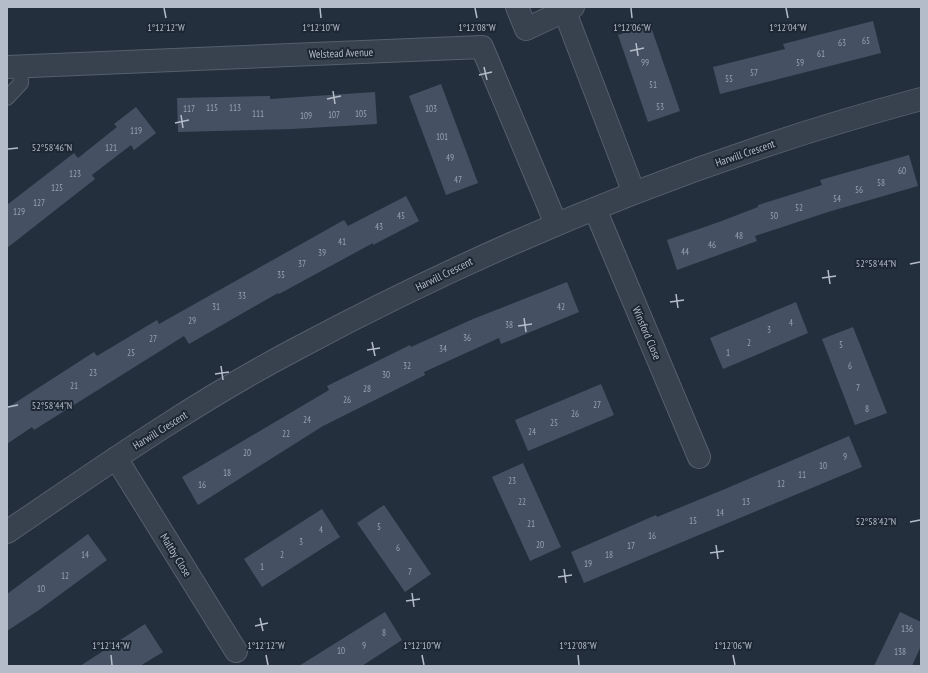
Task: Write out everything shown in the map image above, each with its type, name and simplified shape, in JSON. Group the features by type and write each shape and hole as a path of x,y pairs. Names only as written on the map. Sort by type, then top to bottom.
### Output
{"street":[{"path":"517,7 526,29 569,9 634,194"},
{"name":"Welstead Avenue","path":"14,66 482,47 556,224"},
{"name":"Harwill Crescent","path":"7,532 116,458 294,349 478,257 595,208 782,140 921,99"},
{"name":"Winsford Close","path":"595,208 699,457"},
{"name":"Maltby Close","path":"116,458 236,651"}],"lane":[{"path":"7,98 21,83 14,66"}],"building":[{"path":"873,21 881,53 720,94 713,67 785,49 783,44"},
{"path":"650,24 680,111 648,122 618,35"},
{"path":"441,84 478,183 446,195 409,96"},
{"path":"375,92 377,124 292,129 178,132 177,98 270,96 270,99"},
{"path":"136,107 156,133 134,150 131,145 92,175 95,179 7,248 7,205 74,153 78,158 117,127 114,124"},
{"path":"909,155 918,186 828,212 755,236 757,241 677,270 667,240 758,207 758,205 822,185 820,180"},
{"path":"406,196 419,221 373,245 373,243 279,294 278,293 189,344 184,336 34,430 32,427 7,444 7,408 94,352 97,356 157,320 159,324 344,220 348,226"},
{"path":"567,282 579,312 501,344 499,338 424,372 425,375 323,426 198,505 182,477 329,390 327,386 410,345 411,347 473,319"},
{"path":"796,302 808,333 723,369 710,338"},
{"path":"853,327 887,413 855,425 822,339"},
{"path":"601,384 614,415 528,451 515,420"},
{"path":"849,436 862,467 584,583 571,552 656,515 657,517"},
{"path":"523,463 561,547 530,561 492,477"},
{"path":"384,505 431,574 405,592 357,523"},
{"path":"322,509 340,537 262,587 244,559"},
{"path":"88,534 107,560 39,610 7,631 7,594"},
{"path":"385,612 402,640 362,666 299,666"},
{"path":"900,612 921,622 921,646 912,666 874,666"},
{"path":"145,624 163,652 140,666 80,666"}]}
